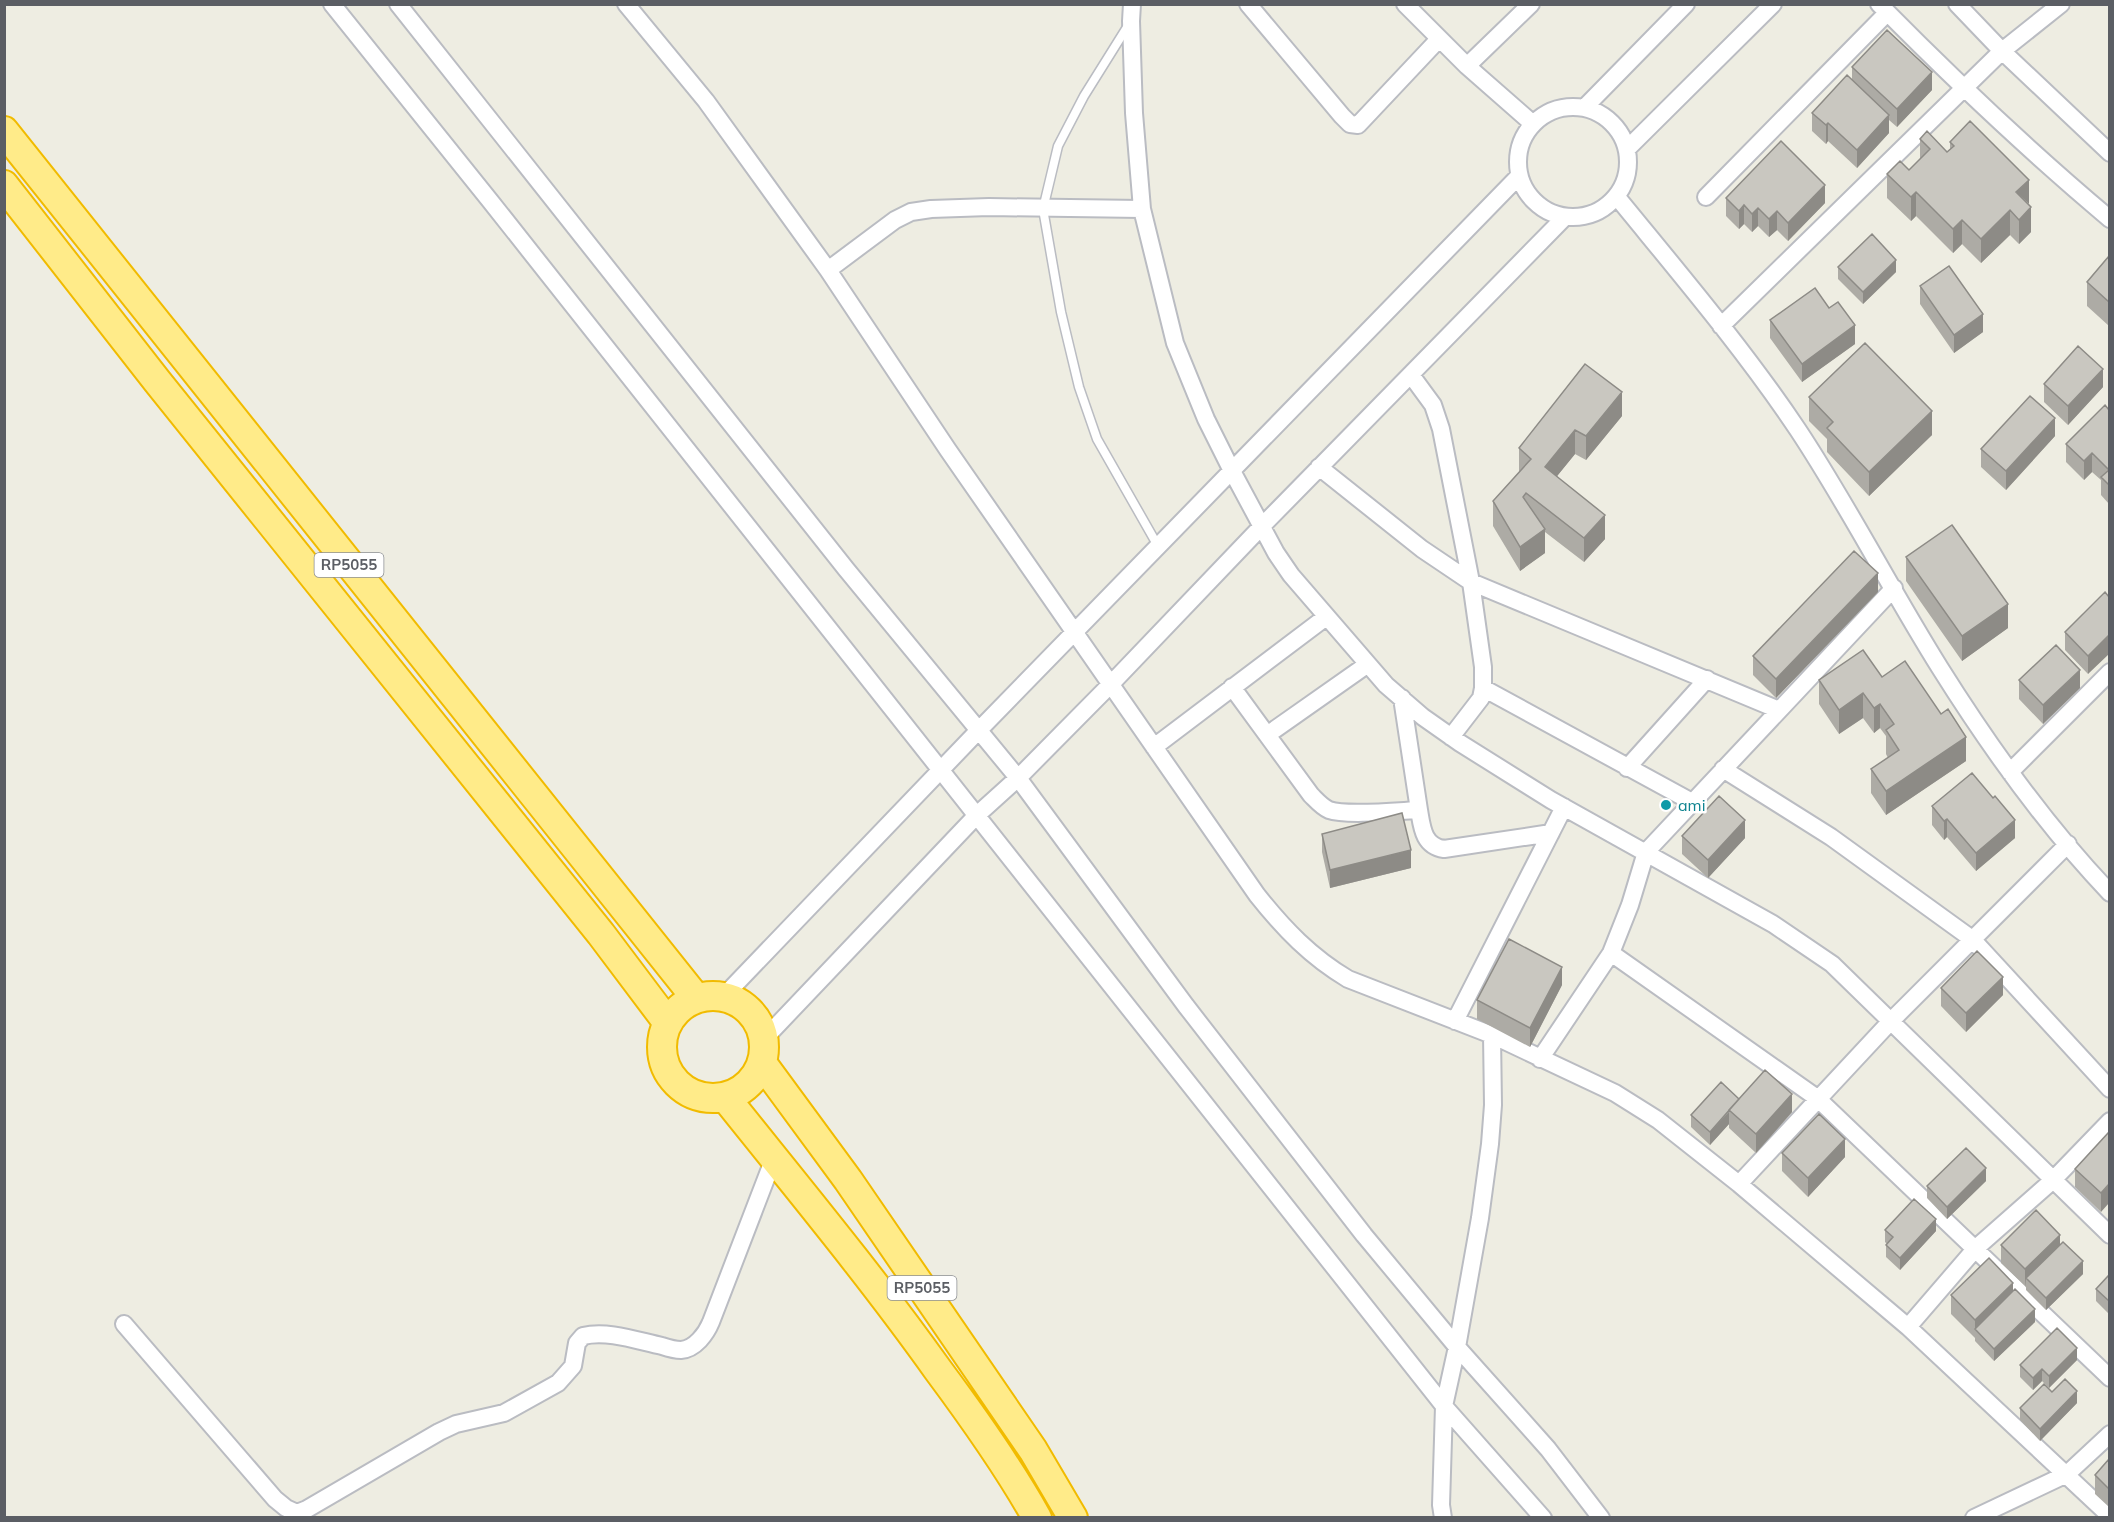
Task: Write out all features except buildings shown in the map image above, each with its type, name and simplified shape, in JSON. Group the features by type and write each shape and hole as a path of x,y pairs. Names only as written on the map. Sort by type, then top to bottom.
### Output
{"highway":[{"name":"RP5055","path":"4,130 696,998"},
{"name":"RP5055","path":"4,185 601,934 668,1023"},
{"path":"724,996 710,995 696,998 679,1008 668,1023 663,1037 662,1051 665,1066 672,1079 683,1089 696,1096 710,1099 725,1097 741,1090 754,1079 764,1051"},
{"name":"RP5055","path":"724,996 739,1002 751,1011 760,1024 764,1051 848,1180 1033,1450 1073,1518"},
{"name":"RP5055","path":"725,1097 830,1227 929,1357 973,1418 1037,1518"}],"street":[{"path":"332,4 499,211 1444,1406 1543,1518"},
{"path":"398,4 846,569 1018,778 1186,1006 1315,1174 1457,1347 1548,1449 1601,1518"},
{"path":"626,4 706,101 828,270 948,450 1276,920 1327,967 1348,979 1492,1035 1615,1093 1658,1119 1739,1184 1908,1327 2067,1474 2109,1516"},
{"path":"1248,4 1350,124 1358,125 1439,39"},
{"path":"1405,4 1467,66 1532,123"},
{"path":"1467,66 1531,4"},
{"path":"1585,107 1686,4"},
{"path":"1628,148 1773,4"},
{"path":"1957,4 2002,51 2109,153"},
{"path":"1721,326 2002,51 2061,4"},
{"path":"1706,197 1883,9 1964,89 2109,219"},
{"path":"1132,13 1134,113 1142,209 1175,343 1206,419 1276,553 1291,575 1368,664 1423,717 1564,807 1804,943 1832,964 2109,1235"},
{"path":"1585,107 1612,121 1628,148 1629,165 1625,182 1617,197 1593,214 1564,218 1535,204 1518,177 1516,158 1521,139 1532,123 1556,108 1585,107"},
{"path":"724,996 979,730 1518,177"},
{"path":"1617,197 1721,326 1797,429 1940,668 2010,772 2109,893"},
{"path":"828,270 895,220 911,212 990,207 1142,209"},
{"path":"764,1051 977,815 1018,778 1110,685 1319,467 1564,218"},
{"path":"1411,375 1437,413 1471,582 1483,667 1481,698 1451,737"},
{"path":"1319,467 1422,549 1471,582 1779,710"},
{"path":"1540,1059 1611,954 1630,905 1646,852 1894,588"},
{"path":"1154,747 1326,617"},
{"path":"1267,735 1368,664"},
{"path":"2010,772 2109,672"},
{"path":"1627,768 1707,680"},
{"path":"1232,687 1320,804 1331,810 1346,812 1419,810"},
{"path":"1483,688 1692,802"},
{"path":"1402,698 1422,830 1426,839 1437,848 1444,849 1551,833"},
{"path":"1723,769 1831,837 1972,939 2109,1089"},
{"path":"1455,1021 1564,807"},
{"path":"1739,1184 1890,1022 2068,844"},
{"path":"1611,954 1817,1098 2109,1378"},
{"path":"1443,1518 1441,1505 1444,1406 1480,1218 1490,1144 1493,1105 1492,1035"},
{"path":"1908,1327 1976,1248 2052,1181 2109,1122"},
{"path":"124,1324 275,1499 285,1508 297,1513 439,1432 456,1424 504,1413 558,1383 573,1366 577,1343 583,1336 592,1334 622,1337 682,1350 695,1344 711,1322 774,1158"},
{"path":"1974,1518 2067,1474 2109,1434"}],"lane":[{"path":"1132,13 1058,146 1043,209 1061,312 1082,397 1097,439 1158,546"}],"place":[{"name":"ami","path":"1666,805"}]}
